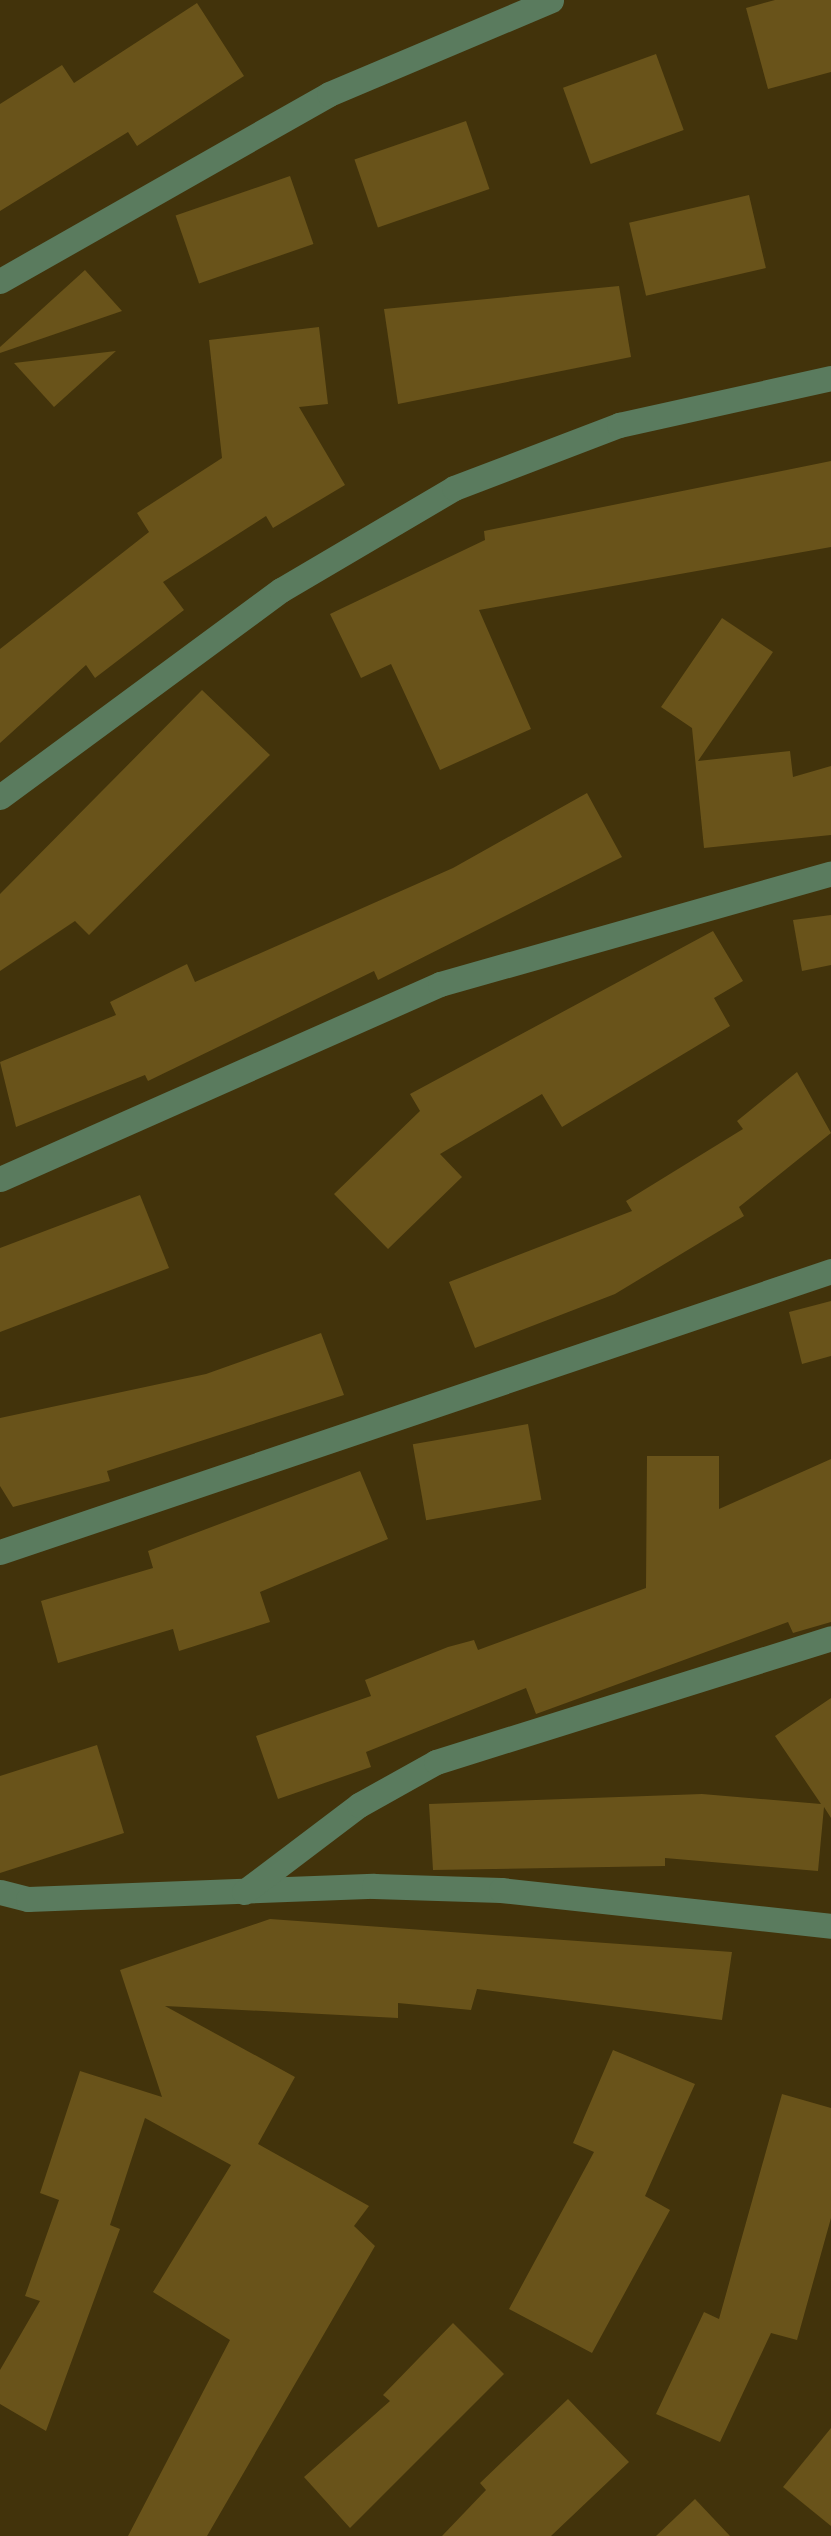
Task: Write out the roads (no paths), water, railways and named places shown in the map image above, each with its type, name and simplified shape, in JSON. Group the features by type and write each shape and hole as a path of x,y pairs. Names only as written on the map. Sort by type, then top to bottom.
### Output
{"street":[{"path":"0,281 329,94 551,0"},
{"path":"0,797 281,590 454,488 619,425 831,378"},
{"path":"0,1179 440,984 831,873"},
{"path":"0,1552 831,1270"},
{"path":"244,1892 359,1805 436,1762 831,1638"},
{"path":"0,1892 28,1899 501,1890 831,1926"}]}
